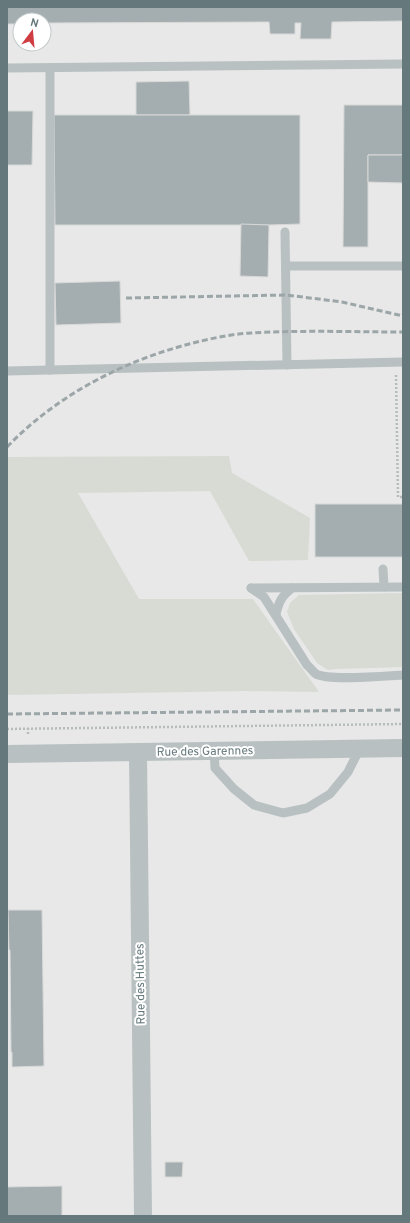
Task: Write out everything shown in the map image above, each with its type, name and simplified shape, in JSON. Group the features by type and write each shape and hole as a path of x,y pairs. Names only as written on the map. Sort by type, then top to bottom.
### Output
{"street":[{"name":"Rue des Garennes","path":"7,754 403,748"},
{"name":"Rue des Huttes","path":"138,752 143,1216"}],"lane":[{"path":"7,68 50,69 403,64"},
{"path":"50,69 50,370"},
{"path":"285,232 287,365"},
{"path":"286,266 403,266"},
{"path":"7,371 400,362"},
{"path":"383,569 384,588"},
{"path":"403,588 251,588 264,597 307,665 316,674 338,678 403,675"},
{"path":"276,614 279,603 284,594 292,588"},
{"path":"214,750 215,768 234,789 254,805 283,813 307,808 330,794 348,772 360,748"}],"path":[{"path":"400,362 398,497 403,497"},
{"path":"7,729 403,724"}],"shaded area":[{"path":"7,7 403,7 403,1216 7,1216"},
{"path":"229,456 232,473 310,518 308,560 249,561 210,491 78,493 139,599 253,599 319,692 246,691 7,695 7,457"},
{"path":"403,593 403,667 328,670 317,663 294,629 287,612 290,603 299,595"}],"building":[{"path":"7,7 403,7 403,21 332,22 331,39 300,39 301,23 295,23 295,34 270,34 269,22 52,23 52,12 12,12 12,24 7,24"},
{"path":"189,81 190,115 136,115 136,82"},
{"path":"344,105 403,105 403,155 368,155 368,247 343,247"},
{"path":"7,111 33,111 32,165 7,165"},
{"path":"54,115 300,115 300,224 55,225"},
{"path":"368,155 403,155 403,183 368,182"},
{"path":"241,224 269,225 268,277 240,276"},
{"path":"120,281 121,323 56,325 55,283"},
{"path":"315,504 403,504 403,557 315,557"},
{"path":"8,910 42,910 44,1066 12,1067"},
{"path":"165,1162 183,1162 182,1177 165,1177"},
{"path":"62,1186 62,1216 7,1216 7,1187"}],"railway":[{"path":"126,298 286,295 342,302 403,316"},
{"path":"7,447 47,412 91,383 114,371 139,361 189,344 227,336 251,333 308,331 403,332"},
{"path":"7,714 403,710"}]}
